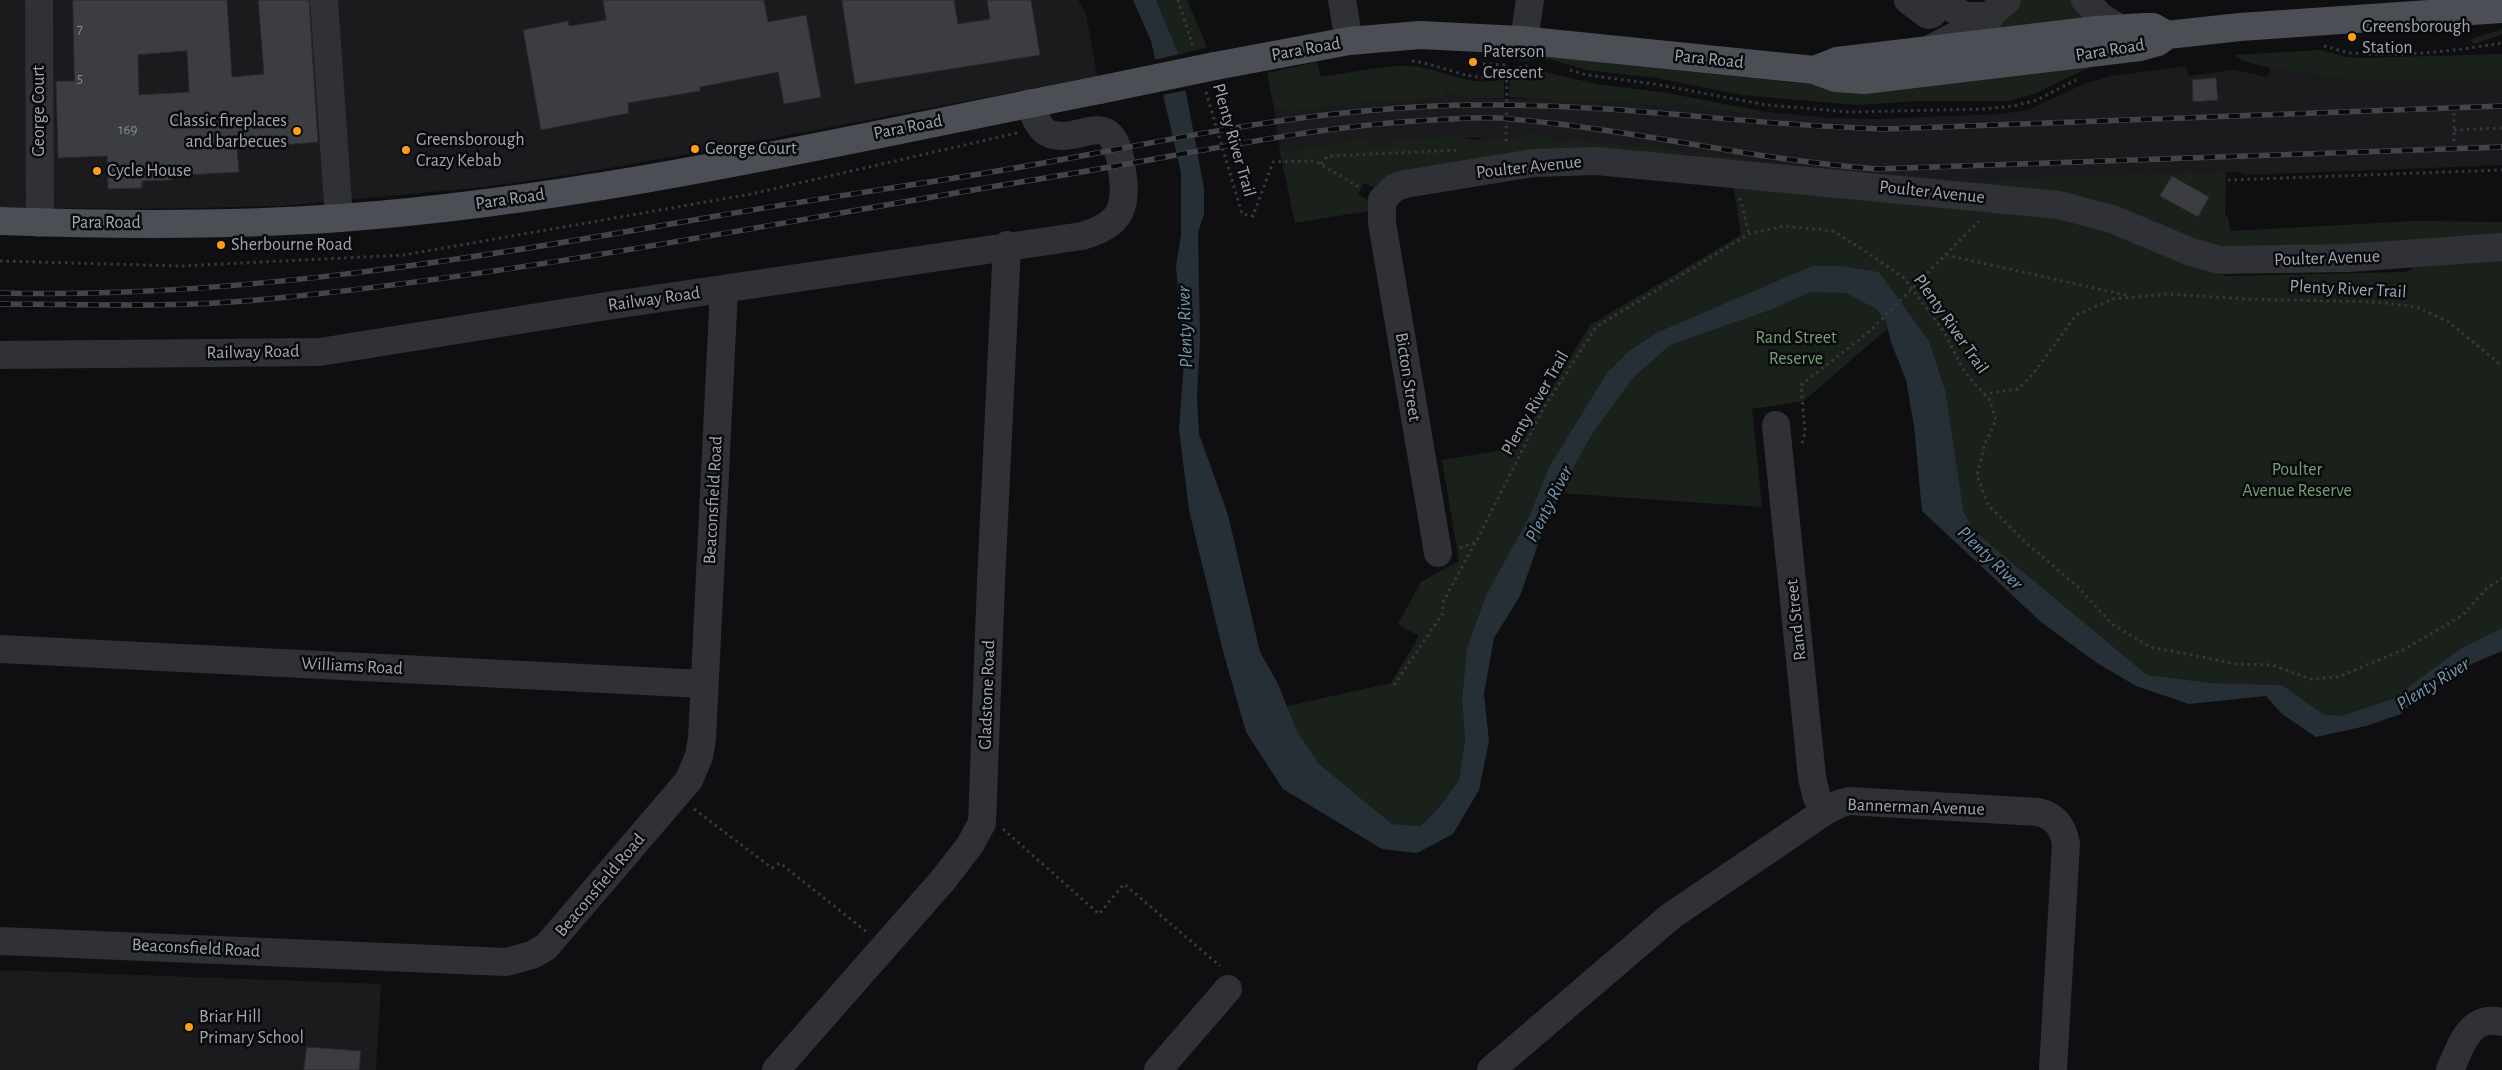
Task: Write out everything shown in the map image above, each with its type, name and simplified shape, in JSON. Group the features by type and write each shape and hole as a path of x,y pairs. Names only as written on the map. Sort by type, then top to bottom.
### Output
{"main road":[{"name":"Para Road","path":"0,222 158,224 340,218 431,209 577,189 691,170 1099,90 1209,76 1349,41 1420,35 1524,40 1814,70 1836,78 1880,78 2140,47 2158,42 2167,35 2240,27 2502,9"},
{"name":"Para Road","path":"1814,70 1837,61 2119,28 2153,27 2167,35"}],"street":[{"name":"George Court","path":"39,0 40,223"},
{"path":"324,0 340,218"},
{"path":"1342,0 1349,41"},
{"path":"1524,40 1530,0"},
{"path":"1908,0 1928,15 1932,14 1940,1 1964,16 1999,8"},
{"path":"2085,0 2101,17 2119,28"},
{"path":"1929,50 1999,8"},
{"name":"Railway Road","path":"0,355 320,352 1007,245 1090,234 1111,221 1120,212 1122,205 1123,176 1113,138 1108,134 1093,130 1063,135 1050,134 1041,127 1029,103"},
{"name":"Poulter Avenue","path":"1372,195 1405,184 1533,163 1597,161 2059,205 2085,210 2112,219 2191,252 2220,260 2348,258 2502,247"},
{"name":"Bicton Street","path":"1372,195 1382,223 1447,550"},
{"name":"Gladstone Road","path":"776,1070 943,880 970,845 982,823 984,812 991,582 1007,245"},
{"name":"Beaconsfield Road","path":"0,941 506,962 532,955 546,947 689,780 699,756 724,289"},
{"name":"Rand Street","path":"1776,425 1812,777 1818,800 1824,812"},
{"name":"Williams Road","path":"0,650 704,684"},
{"name":"Bannerman Avenue","path":"1491,1070 1671,916 1824,812 1849,801 2038,812 2057,822 2065,835 2066,844 2053,1070"},
{"path":"1158,1070 1225,983"},
{"path":"2450,1070 2463,1043 2476,1024 2484,1021 2502,1022"}],"path":[{"path":"1178,0 1193,49"},
{"path":"1480,64 1507,65 1506,143 1502,149"},
{"name":"Plenty River Trail","path":"1209,76 1242,214 1253,216 1273,162 1315,160 1372,195"},
{"path":"2454,113 2454,144"},
{"path":"2454,130 2502,128"},
{"path":"1321,164 1328,156 1464,149"},
{"path":"2228,180 2502,170"},
{"path":"1734,173 1749,234"},
{"path":"1799,449 1805,433 1800,385 1869,332 1946,256 2000,199"},
{"name":"Plenty River Trail","path":"1394,685 1444,613 1443,602 1447,550 1596,327 1749,234 1784,226 1833,231 1904,278 1944,332 1964,371 1984,394 2018,389 2033,374 2076,315 2114,299 2168,294 2405,305 2440,316 2479,345 2502,366"},
{"path":"1946,256 2136,297"},
{"path":"1984,394 1989,398 1996,420 1985,443 1977,475 1988,505 2025,542 2077,586 2112,624 2150,648 2237,664 2272,665 2311,679 2338,678 2405,649 2463,615 2486,589 2502,578"},
{"path":"676,795 772,868 780,863 884,946"},
{"path":"984,812 1099,914 1124,884 1225,983"}],"shaded area":[{"path":"0,0 1078,0 1086,13 1097,76 721,148 581,173 484,187 283,206 141,209 0,207"},
{"path":"2274,56 2337,60 2502,59 2502,165 2244,175 2240,172 2039,176 2027,179 1961,182 1774,164 1710,153 1688,153 1654,145 1637,146 1578,140 1568,142 1484,140 1476,137 1462,139 1454,135 1394,140 1384,146 1372,146 1363,138 1280,152 1274,108 1293,112 1352,104 1441,98 1445,91 1449,90 1458,98 1593,100 1660,106 1696,104 1714,110 1750,114 1766,112 1829,118 1875,119 2001,114 2028,110 2084,84 2111,76 2185,66 2189,76 2233,70 2267,77"},
{"name":"Briar Hill Primary School","path":"0,971 381,984 376,1070 0,1070"}],"green space":[{"path":"1156,0 1187,0 1207,47 1179,55"},
{"path":"2021,0 2077,0 2094,21 1991,31"},
{"path":"2502,29 2502,34 2475,44 2469,40"},
{"path":"2320,50 2347,57 2363,58 2502,54 2502,79 2367,82 2270,68 2244,61 2233,55"},
{"path":"1542,56 1843,88 2100,62 2034,94 2008,101 1918,101 1857,105 1742,95 1657,78 1587,70 1553,60 1535,59 1520,62 1519,59"},
{"path":"1317,62 1321,77 1376,68 1409,66 1433,70 1468,80 1492,81 1504,78 1504,98 1458,98 1449,90 1445,91 1442,98 1352,104 1293,112 1274,108 1267,73"},
{"path":"1536,70 1596,84 1667,93 1766,112 1750,114 1714,110 1696,104 1660,106 1593,100 1569,101 1509,97 1510,76"},
{"path":"1527,133 1549,136 1554,142 1578,140 1637,146 1654,145 1688,153 1710,153 1774,164 1961,182 2027,179 2039,176 2226,172 2225,216 2228,217 2230,231 2416,221 2502,222 2502,237 2467,241 2217,250 2135,217 1643,156 1375,188 1364,183 1358,194 1369,201 1374,210 1295,223 1280,152 1363,138 1372,146 1384,146 1394,140 1454,135 1477,140 1523,139"},
{"name":"Poulter Avenue Reserve","path":"1733,183 2058,215 2208,267 2216,274 2229,276 2406,272 2420,264 2502,257 2502,628 2460,649 2392,699 2341,716 2323,714 2282,685 2211,683 2147,675 1974,531 1962,508 1946,393 1929,341 1879,272 1813,266 1658,332 1607,373 1549,467 1529,517 1486,595 1467,648 1462,699 1465,739 1459,780 1440,806 1421,826 1392,824 1319,764 1298,733 1287,706 1391,683 1419,636 1398,624 1421,582 1459,561 1442,460 1515,448 1590,325 1741,235"},
{"name":"Rand Street Reserve","path":"1810,292 1842,292 1859,298 1872,306 1882,316 1888,328 1804,401 1752,409 1762,507 1560,493 1591,436 1632,379 1670,345 1776,308"}],"water":[{"name":"Plenty River","path":"1133,0 1156,0 1179,55 1204,188 1204,215 1198,232 1200,340 1197,397 1199,434 1228,515 1260,652 1277,682 1298,733 1319,764 1392,824 1421,826 1440,806 1459,780 1465,739 1462,699 1467,648 1486,595 1529,517 1549,467 1607,373 1629,351 1658,332 1812,266 1841,266 1879,272 1929,341 1946,393 1963,510 1974,531 2147,675 2211,683 2282,685 2323,714 2341,716 2392,699 2460,649 2502,628 2502,651 2467,666 2418,697 2401,714 2366,726 2316,737 2282,714 2266,696 2189,704 2136,686 2097,663 2041,622 1922,511 1914,426 1906,380 1891,342 1886,322 1876,309 1846,293 1810,292 1776,308 1670,345 1632,379 1591,436 1562,489 1540,539 1520,596 1494,638 1484,694 1489,741 1479,790 1453,834 1417,853 1382,849 1283,789 1246,732 1223,651 1189,510 1179,429 1184,362 1176,266 1181,235 1181,173 1151,41"}],"pier":[{"path":"1181,54 1188,90 1162,95 1154,60"}],"building":[{"path":"73,0 227,0 232,77 264,74 258,0 309,0 318,142 237,149 239,172 172,176 172,180 142,181 142,188 108,189 107,156 58,158 56,81 74,81","holes":["187,51 189,92 139,95 138,55"]},
{"path":"603,0 764,0 768,22 806,15 821,97 784,104 778,72 700,87 700,91 628,103 629,113 541,130 523,30 568,21 569,26 606,20"},
{"path":"842,0 954,0 958,24 990,19 987,0 1031,0 1040,55 855,84"},
{"path":"2216,78 2218,100 2193,102 2192,80"},
{"path":"2172,176 2209,197 2198,217 2160,196"},
{"path":"307,1047 361,1051 359,1070 304,1070"}],"railway":[{"path":"0,293 90,293 179,289 357,273 535,247 751,210 992,172 1258,124 1398,108 1484,105 1554,106 1791,124 1887,129 2502,106"},
{"path":"0,304 193,304 257,300 358,289 458,276 658,245 1292,135 1339,128 1433,120 1501,118 1556,124 1785,159 1877,169 2502,147"}],"place":[{"name":"Greensborough Station","path":"2352,37"},
{"name":"Paterson Crescent","path":"1473,62"},
{"name":"Classic fireplaces and barbecues","path":"297,131"},
{"name":"George Court","path":"695,149"},
{"name":"Greensborough Crazy Kebab","path":"406,150"},
{"name":"Cycle House","path":"97,171"},
{"name":"Sherbourne Road","path":"221,245"},
{"name":"Briar Hill Primary School","path":"189,1027"}]}
